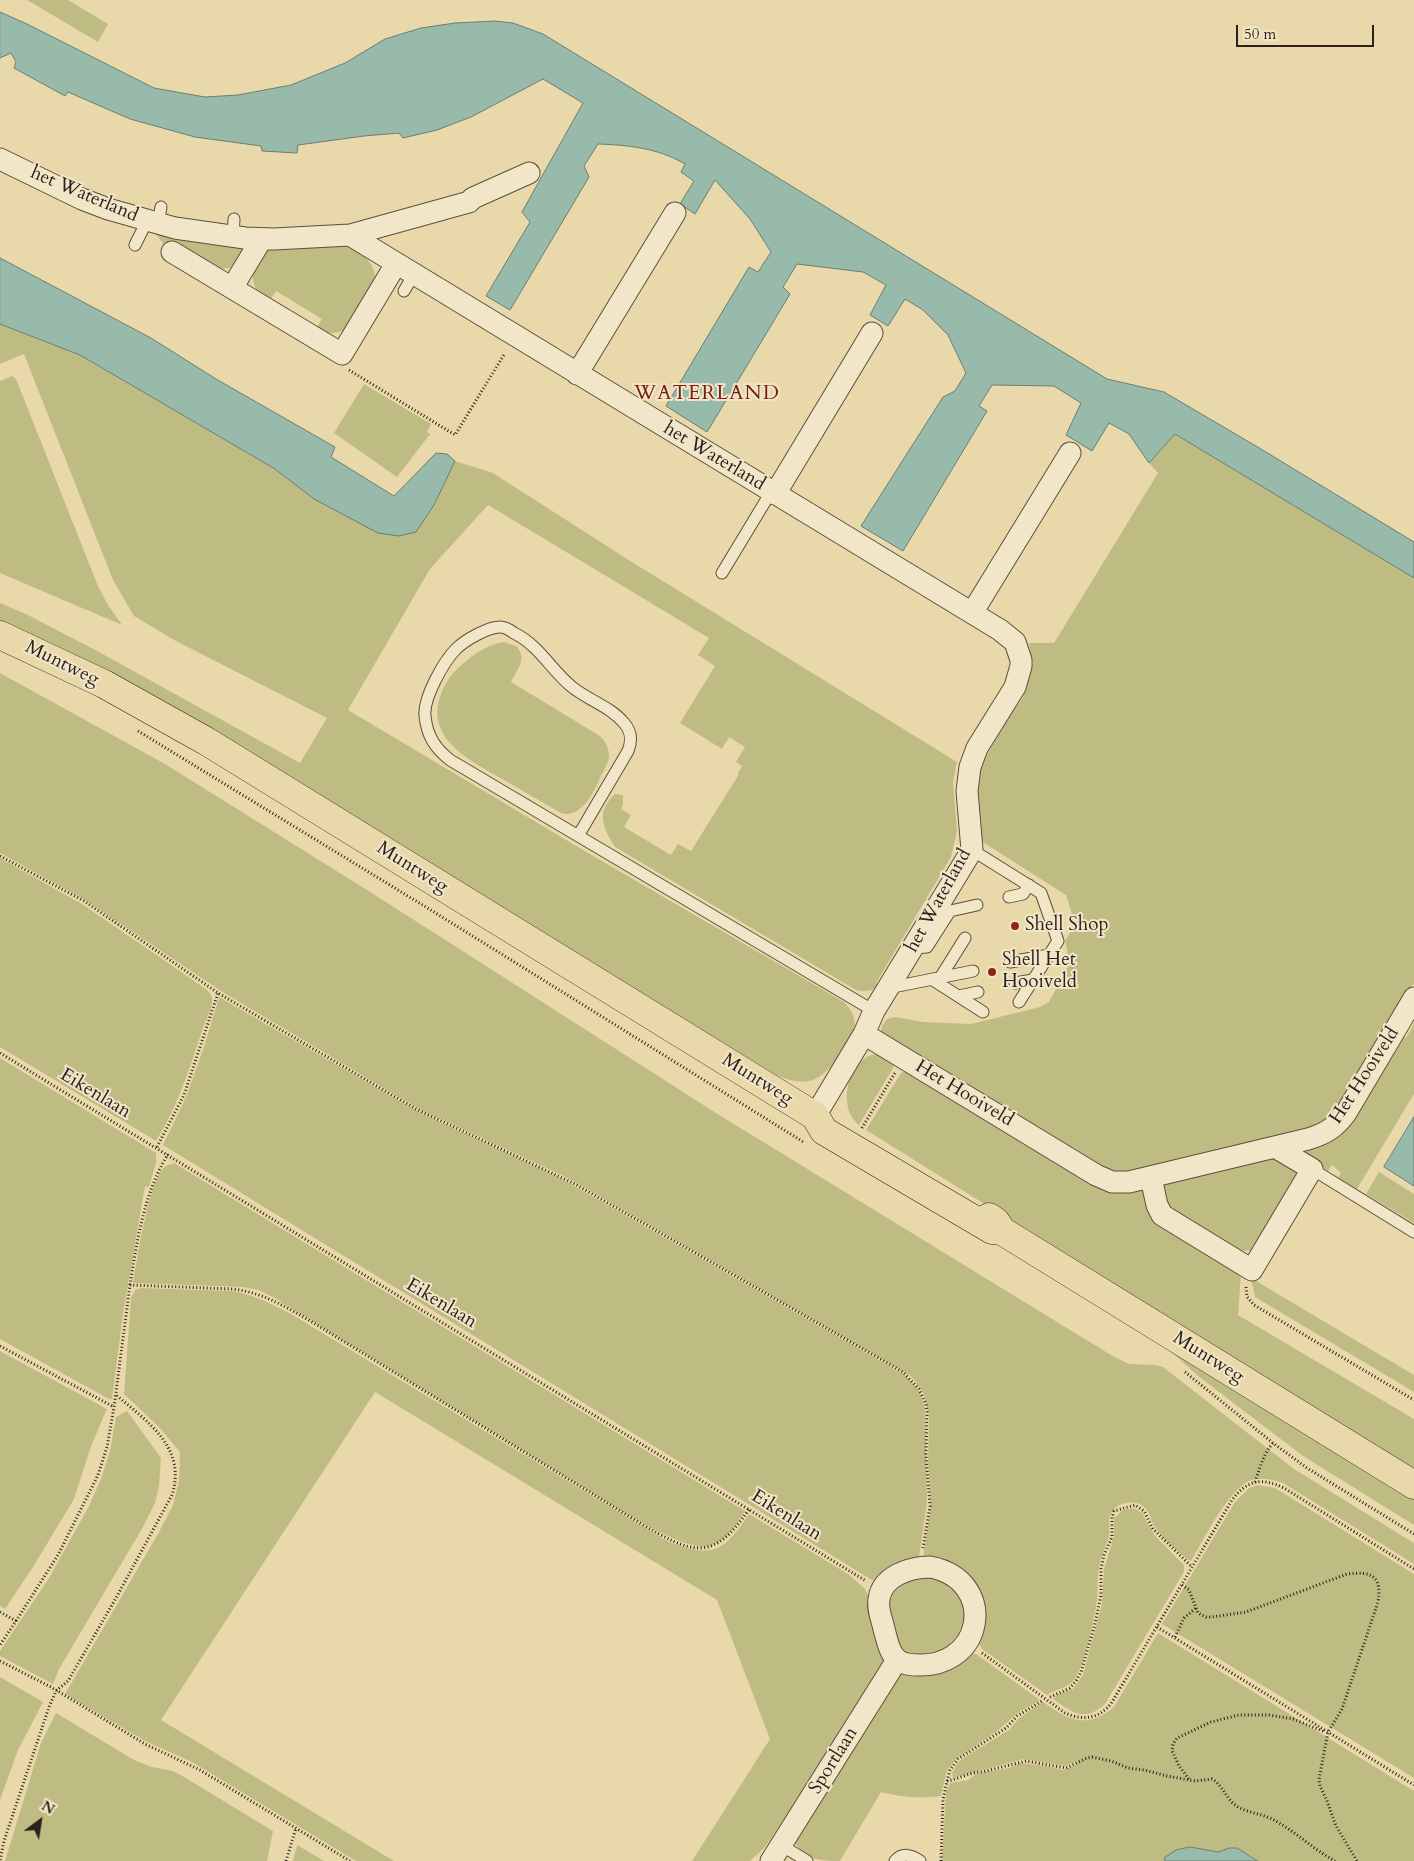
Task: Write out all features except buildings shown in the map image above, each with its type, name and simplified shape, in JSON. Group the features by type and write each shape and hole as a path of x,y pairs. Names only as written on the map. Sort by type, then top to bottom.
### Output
{"main road":[{"name":"Muntweg","path":"0,635 104,684 206,741 815,1116 824,1131 992,1230 1002,1231 1414,1485"}],"street":[{"name":"het Waterland","path":"0,159 108,209 155,217 187,231 233,228 258,239 350,236 469,202 473,198 529,173"},
{"path":"577,374 674,215"},
{"name":"het Waterland","path":"350,236 405,277 577,374 1010,637 1018,648 1021,660 1018,681 977,748 971,763 967,791 972,850 874,1011 864,1034"},
{"path":"232,288 258,245 258,239"},
{"path":"172,252 232,288 329,352 342,354 405,277"},
{"name":"het Waterland","path":"773,493 871,335"},
{"path":"972,614 1069,455"},
{"name":"Het Hooiveld","path":"864,1034 1096,1175 1112,1182 1121,1183 1151,1178 1323,1134 1334,1127 1346,1113 1414,998"},
{"path":"815,1116 864,1034"},
{"path":"1151,1178 1157,1205 1162,1215 1252,1270 1312,1169 1275,1147"},
{"path":"930,1567 940,1569 957,1577 966,1588 974,1607 975,1623 968,1643 961,1651 939,1662 917,1665 905,1664 897,1660 890,1649 878,1608 878,1599 884,1587 897,1575 913,1568 930,1567"},
{"name":"Sportlaan","path":"776,1853 897,1660"}],"lane":[{"path":"135,245 155,217"},
{"path":"722,572 773,493"},
{"path":"578,836 628,752 631,743 629,731 616,715 570,686 534,645 522,636 501,627 478,634 455,650 427,698 424,714 427,729 431,741 439,751 450,760 578,836 874,1011"},
{"path":"972,850 1042,893 1058,940 1019,1002"},
{"path":"1009,897 1023,894 1029,885"},
{"path":"913,948 927,947 950,911 977,905"},
{"path":"936,979 965,938"},
{"path":"954,954 968,951"},
{"path":"1010,962 1049,955"},
{"path":"888,988 973,971"},
{"path":"936,979 983,1012"},
{"path":"1015,983 1034,980"},
{"path":"959,996 978,992"},
{"path":"1312,1169 1414,1232"},
{"path":"776,1853 807,1861"},
{"path":"895,1861 904,1855 920,1861"}],"path":[{"path":"344,368 455,435 505,353"},
{"path":"133,728 807,1145"},
{"path":"0,856 84,901 218,993 416,1109 573,1183 903,1372 920,1389 927,1412 926,1456 930,1506 922,1554"},
{"path":"157,1147 186,1089 218,993"},
{"name":"Eikenlaan","path":"0,1052 866,1581"},
{"path":"862,1127 900,1065"},
{"path":"0,1645 53,1563 86,1502 98,1475 107,1447 114,1408 130,1285 145,1212 154,1179 168,1154"},
{"path":"1247,1282 1247,1297 1254,1305 1414,1400"},
{"path":"130,1285 232,1289 248,1291 268,1298 312,1322 640,1523 668,1539 684,1545 705,1548 720,1543 736,1528 749,1509"},
{"path":"0,1346 114,1408"},
{"path":"1181,1369 1307,1468 1414,1534"},
{"path":"0,1860 4,1841 56,1691 68,1681 116,1598 172,1495 176,1483 173,1458 165,1442 141,1416 116,1395"},
{"path":"1255,1482 1265,1454 1273,1443"},
{"path":"979,1652 1065,1713 1079,1718 1093,1717 1105,1710 1112,1702 1236,1495 1242,1488 1255,1482 1268,1482 1284,1488 1414,1569"},
{"path":"1050,1697 1070,1688 1081,1672 1095,1624 1104,1555 1112,1537 1112,1517 1114,1511 1135,1505 1144,1511 1153,1529 1192,1567"},
{"path":"1182,1585 1189,1590 1198,1613 1206,1617 1239,1614 1347,1574 1364,1573 1375,1577 1379,1587 1378,1602 1342,1709 1328,1732 1319,1779 1336,1826 1357,1861"},
{"path":"1175,1637 1184,1618 1196,1608"},
{"path":"0,1612 16,1621"},
{"path":"1157,1626 1414,1784"},
{"path":"0,1660 145,1744 207,1774 350,1861"},
{"path":"940,1861 942,1800 950,1770 958,1759 1006,1728 1017,1716 1042,1701"},
{"path":"1189,1779 1179,1766 1172,1751 1173,1744 1177,1738 1211,1722 1239,1715 1269,1715 1293,1719 1320,1731 1328,1732"},
{"path":"947,1781 1018,1762 1026,1761 1066,1768 1092,1757 1111,1761 1128,1768 1200,1781 1208,1778 1214,1781 1238,1807 1272,1819 1335,1861"},
{"path":"286,1861 296,1828"}],"shaded area":[{"path":"27,0 68,0 108,24 98,42"},
{"path":"0,12 154,88 205,97 238,95 291,85 345,63 385,39 421,28 455,23 495,21 513,23 543,34 1107,379 1164,392 1414,542 1414,578 1175,434 1149,463 1129,434 1109,423 1092,451 1066,435 1081,403 1054,386 992,385 979,406 987,411 903,551 861,526 943,397 955,391 966,373 948,335 923,310 905,299 888,326 870,315 886,285 863,272 797,264 783,287 790,294 707,432 666,406 749,267 758,272 771,252 750,219 715,180 695,214 680,204 694,181 681,172 685,164 664,154 643,148 598,144 584,166 589,177 510,310 486,296 530,222 522,212 583,103 543,79 471,117 437,130 403,138 399,133 298,145 297,153 262,151 261,146 195,137 130,119 68,92 65,96 14,68 16,62 11,53 0,58"},
{"path":"155,233 242,246 244,250 237,264 229,268 219,269 169,251"},
{"path":"339,244 359,252 369,261 375,273 376,281 346,329 331,333 315,330 322,319 276,291 269,302 255,287 253,271 259,258 266,251 290,246"},
{"path":"0,258 151,338 216,379 335,447 331,457 394,496 436,453 447,454 455,461 434,505 416,532 399,536 378,533 314,499 275,469 80,355 0,324"},
{"path":"0,324 80,355 275,469 314,499 434,505 455,461 493,473 627,559 957,762 953,782 957,831 951,857 876,983 880,986 862,991 856,990 615,847 604,827 603,814 605,807 615,794 623,795 621,809 631,815 624,827 671,855 678,844 691,851 739,774 742,766 736,762 745,747 729,737 722,749 680,723 715,666 698,655 709,638 488,505 430,569 348,710 844,1002 852,1012 855,1026 845,1049 826,1072 813,1080 804,1082 778,1076 383,836 0,623 0,603 26,614 99,652 300,763 327,718 174,640 134,616 113,580 24,354 0,364"},
{"path":"12,376 16,379 98,586 122,625 0,573 0,381"},
{"path":"364,384 431,424 427,432 430,434 397,477 334,433"},
{"path":"1175,434 1414,578 1414,983 1336,1112 1313,1129 1259,1139 1139,1173 1111,1173 884,1037 881,1031 887,1019 895,1017 923,1022 971,1024 1040,1007 1049,1002 1070,963 1065,941 1075,924 1066,895 981,841 976,783 984,760 1010,715 1023,698 1031,668 1029,643 1054,643 1158,473 1149,463"},
{"path":"504,642 516,646 521,655 520,664 511,682 600,736 607,745 609,757 607,765 586,803 574,812 568,814 561,813 481,767 458,751 442,731 438,718 438,704 444,686 450,677 461,665 481,650"},
{"path":"0,673 165,764 375,895 716,1113 1111,1355 1129,1364 1163,1367 1294,1469 1414,1543 1414,1564 1283,1483 1271,1480 1252,1480 1235,1493 1218,1515 1191,1561 1170,1545 1162,1536 1144,1507 1137,1503 1124,1503 1113,1510 1110,1516 1110,1531 1100,1565 1094,1617 1078,1674 1071,1683 1047,1695 982,1649 977,1640 978,1611 922,1564 931,1506 928,1458 929,1415 924,1394 911,1376 566,1177 419,1109 221,991 85,900 0,853"},
{"path":"0,858 82,904 211,994 210,1010 183,1086 171,1114 156,1141 0,1047"},
{"path":"219,997 417,1111 564,1180 905,1375 919,1390 925,1408 927,1503 918,1564 878,1582 872,1580 163,1145 186,1097"},
{"path":"1414,1014 1414,1019 1404,1037 1406,1038 1414,1024 1414,1094 1357,1189 1338,1178 1341,1173 1332,1165 1328,1171 1307,1157 1307,1150"},
{"path":"876,1054 882,1055 894,1064 859,1125 852,1117 848,1107 848,1084 858,1064 866,1057"},
{"path":"0,1058 156,1153 156,1163 149,1187 145,1186 123,1314 112,1399 0,1339"},
{"path":"909,1070 1143,1189 1241,1272 1238,1315 1414,1419 1414,1472 866,1130 901,1073"},
{"path":"1414,1117 1414,1186 1384,1167"},
{"path":"1273,1157 1302,1172 1251,1250 1236,1249 1166,1209 1161,1185"},
{"path":"174,1163 745,1511 726,1537 715,1544 700,1546 680,1541 630,1516 273,1297 258,1290 243,1287 133,1283 145,1220 154,1186 160,1173 166,1166"},
{"path":"1379,1172 1414,1194 1414,1223 1366,1194"},
{"path":"1251,1278 1414,1375 1414,1392 1255,1297"},
{"path":"141,1288 233,1291 265,1301 291,1314 667,1541 695,1550 715,1549 723,1545 731,1537 749,1514 848,1574 864,1588 869,1597 886,1657 883,1669 848,1731 764,1848 750,1861 692,1861 770,1739 717,1600 375,1392 161,1720 394,1861 356,1861 192,1762 147,1742 65,1694 159,1532 173,1505 179,1481 180,1452 159,1427 124,1394 131,1298 135,1290"},
{"path":"1165,1346 1414,1499 1414,1525 1303,1456 1198,1376"},
{"path":"0,1351 107,1409 91,1446 74,1499 5,1609 0,1606"},
{"path":"127,1411 161,1458 159,1486 155,1503 143,1527 59,1669 53,1684 0,1656 0,1651 49,1578 89,1506 101,1479 110,1451 116,1417"},
{"path":"1258,1485 1275,1488 1414,1574 1414,1778 1162,1624 1235,1502 1249,1488"},
{"path":"1134,1508 1142,1513 1155,1536 1184,1565 1184,1572 1105,1704 1091,1713 1078,1714 1053,1699 1060,1693 1073,1689 1083,1675 1102,1604 1104,1569 1114,1536 1114,1518 1123,1510"},
{"path":"902,1577 948,1577 971,1617 954,1652 904,1657 883,1603"},
{"path":"1158,1633 1414,1791 1414,1861 1258,1861 1250,1855 1229,1848 1218,1852 1190,1847 1164,1858 1165,1861 942,1861 946,1792 950,1783 968,1780 976,1774 1009,1768 1020,1763 1063,1770 1076,1765 1078,1761 1065,1766 1024,1759 953,1778 952,1773 958,1762 1009,1730 1019,1718 1043,1702 1061,1714 1078,1720 1095,1718 1104,1714 1114,1707"},
{"path":"964,1653 976,1654 1040,1700 1019,1712 996,1732 957,1758 947,1770 941,1796 911,1797 881,1792 840,1861 820,1860 803,1852 793,1840 897,1675"},
{"path":"0,1677 43,1702 18,1750 0,1800"},
{"path":"56,1713 134,1760 152,1767 173,1771 273,1831 267,1861 5,1861 41,1743"},
{"path":"297,1845 324,1861 293,1861"},
{"path":"1190,1847 1218,1852 1229,1848 1237,1848 1258,1861 1165,1861 1164,1858 1176,1850"}],"place":[{"name":"Shell Shop","path":"1015,926"},
{"name":"Shell Het Hooiveld","path":"992,972"}],"district":[{"name":"WATERLAND","path":"707,394"}]}
